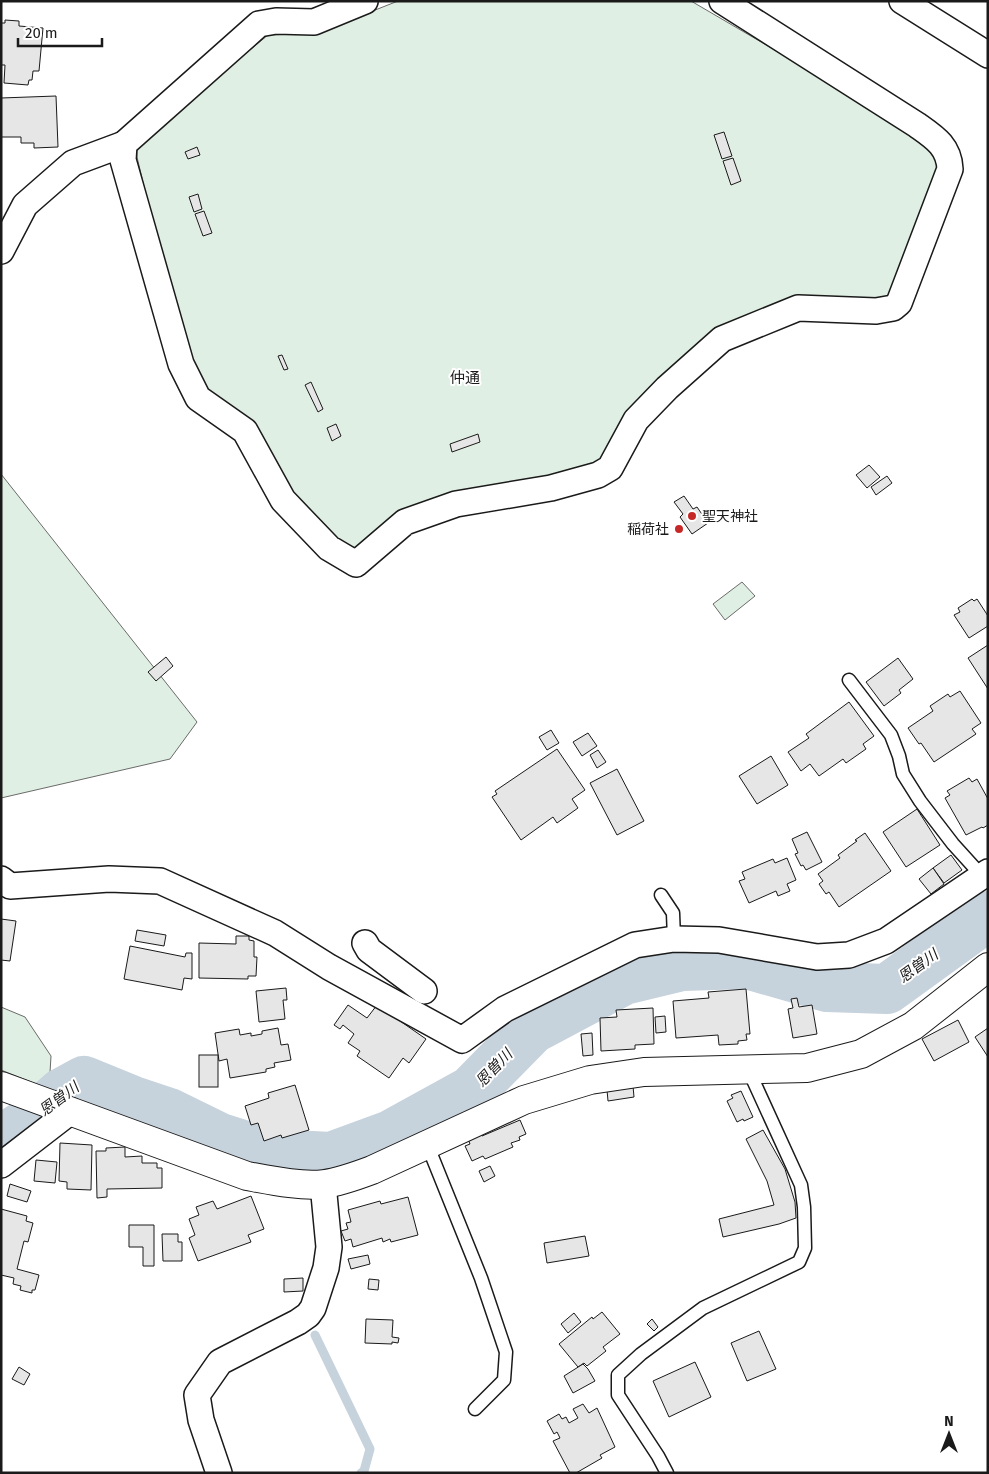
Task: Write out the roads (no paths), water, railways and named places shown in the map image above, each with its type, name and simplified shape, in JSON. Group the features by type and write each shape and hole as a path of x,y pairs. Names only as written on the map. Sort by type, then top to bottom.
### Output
{"street":[{"path":"1,252 25,204 73,163 124,144 259,24 276,20 314,22 365,1"},
{"path":"124,144 122,160 181,364 198,398 245,431 282,500 356,574 405,522 456,504 550,488 598,475 610,468 636,420 667,388 722,339 798,308 876,311 893,308 900,303 950,169 950,158 937,139 917,125 722,1"},
{"path":"902,1 988,55"},
{"path":"4,883 109,879 160,881 275,933 329,967 462,1040 505,1009 634,945 674,939 719,940 817,957 849,955 886,941 985,874"},
{"path":"365,943 369,950 424,991"},
{"path":"1,1086 247,1176 276,1182 323,1184 348,1179 372,1170 524,1100 590,1080 644,1072 807,1068 861,1054 913,1026 988,966"},
{"path":"1,1164 56,1106"},
{"path":"219,1473 201,1420 197,1395 220,1362 298,1322 308,1315 313,1308 326,1268 328,1247 323,1184"}],"lane":[{"path":"849,680 891,735 900,756 902,774 920,801 953,844 985,874"},
{"path":"661,895 673,913 674,939"},
{"path":"667,1473 618,1395 618,1375 641,1354 703,1308 799,1262 805,1248 804,1207 801,1185 748,1069"},
{"path":"427,1144 481,1278 506,1352 504,1380 474,1409"}],"waterway":[{"name":"恩曽川","path":"1,1140 28,1123 62,1093 84,1081 169,1113 220,1138 272,1154 331,1157 391,1135 471,1091 532,1029 624,980 682,966 747,964 827,987 887,989 988,916"},
{"path":"315,1335 370,1449 364,1471 361,1473"}],"place":[{"name":"聖天神社","path":"692,516"},
{"name":"稲荷社","path":"679,529"}],"district":[{"name":"仲通","path":"465,378"}]}
